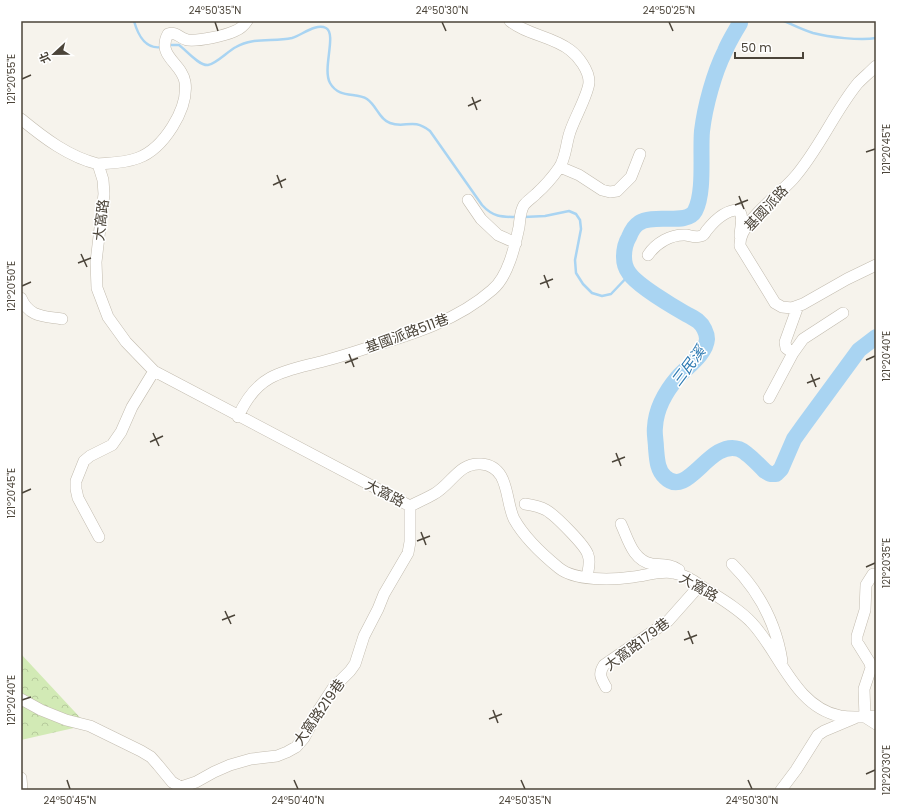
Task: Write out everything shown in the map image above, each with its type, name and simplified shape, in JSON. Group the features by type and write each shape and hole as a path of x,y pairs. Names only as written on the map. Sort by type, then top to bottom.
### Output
{"street":[{"path":"21,119 65,150 86,161 98,164 123,162 145,155 154,148 176,122 183,99 185,82 182,73 165,47 168,34 172,32 187,40 205,39 236,31 247,21"},
{"name":"基國派路511巷","path":"238,417 243,404 254,390 270,378 296,368 387,342 437,325 474,304 494,288 508,267 516,242 521,212 524,205 548,183 560,166 574,121 588,90 589,81 588,74 581,62 563,45 514,24 502,21"},
{"name":"基國派路","path":"798,306 792,308 782,307 775,303 740,246 740,240 747,226 757,214 793,179 813,153 858,83 876,66"},
{"path":"560,166 579,175 602,190 610,192 617,191 630,176 640,154"},
{"name":"大窩路","path":"98,164 103,180 104,194 96,262 98,288 108,317 126,342 154,371 238,417 410,506 435,494 458,472 468,466 482,464 491,467 499,473 505,483 510,510 515,520 535,548 560,569 570,574 587,577 633,577 654,573 673,572 687,577 730,605 753,624 782,666 807,698 818,707 838,715 865,717"},
{"path":"468,200 481,219 498,235 516,242"},
{"path":"648,255 653,247 669,238 681,235 700,237 704,235 716,220 732,210 738,210 741,213 740,240"},
{"path":"792,353 786,348 785,342 798,306 876,265"},
{"path":"21,298 26,307 33,313 62,319"},
{"path":"769,398 792,353 803,339 843,314"},
{"path":"99,537 78,498 76,481 84,461 90,456 112,445 122,432 132,407 154,371"},
{"path":"525,504 537,506 546,510 582,545 588,555 589,563 587,577"},
{"name":"大窩路219巷","path":"21,699 41,710 66,720 90,726 141,751 158,765 172,782 181,787 196,782 230,765 251,759 277,756 287,752 296,747 304,738 318,711 333,688 350,672 355,664 364,636 384,594 408,553 410,542 410,506"},
{"path":"621,524 635,554 641,560 650,564 665,564 676,568 687,577"},
{"path":"732,564 743,575 761,600 779,646 782,666"},
{"path":"865,717 864,689 871,668 870,663 857,642 857,636 865,610 866,585 873,574"},
{"name":"大窩路179巷","path":"606,688 601,679 601,670 604,665 658,630 700,585"},
{"path":"865,717 876,724"},
{"path":"781,790 796,770 818,735 824,731 865,717"},
{"path":"21,778 22,790"}],"green space":[{"path":"21,654 87,725 21,740"}],"waterway":[{"path":"134,21 140,36 147,44 162,47"},
{"name":"三民溪","path":"740,23 746,21"},
{"path":"784,21 813,33 853,39 876,38"},
{"name":"三民溪","path":"740,23 721,60 714,79 703,121 702,172 700,194 695,211 685,218 653,219 645,220 639,223 632,231 625,249 625,265 633,278 655,295 698,321 703,327 707,337 706,345 700,355 674,382 662,400 657,414 655,435 660,471 665,477 674,482 682,481 691,476 718,452 728,448 739,449 746,453 765,471 770,474 776,474 781,469 794,439 804,425 859,350 876,337"},
{"path":"168,45 179,45 201,63 208,65 215,62 233,49 249,42 292,38 313,28 326,28 330,37 328,77 334,88 343,93 367,99 383,119 390,123 400,125 414,124 424,127 430,131 486,209 498,216 517,217"},
{"path":"524,217 545,216 569,211 576,214 580,220 581,229 575,260 576,273 583,284 592,293 602,296 611,294 630,274"}]}
